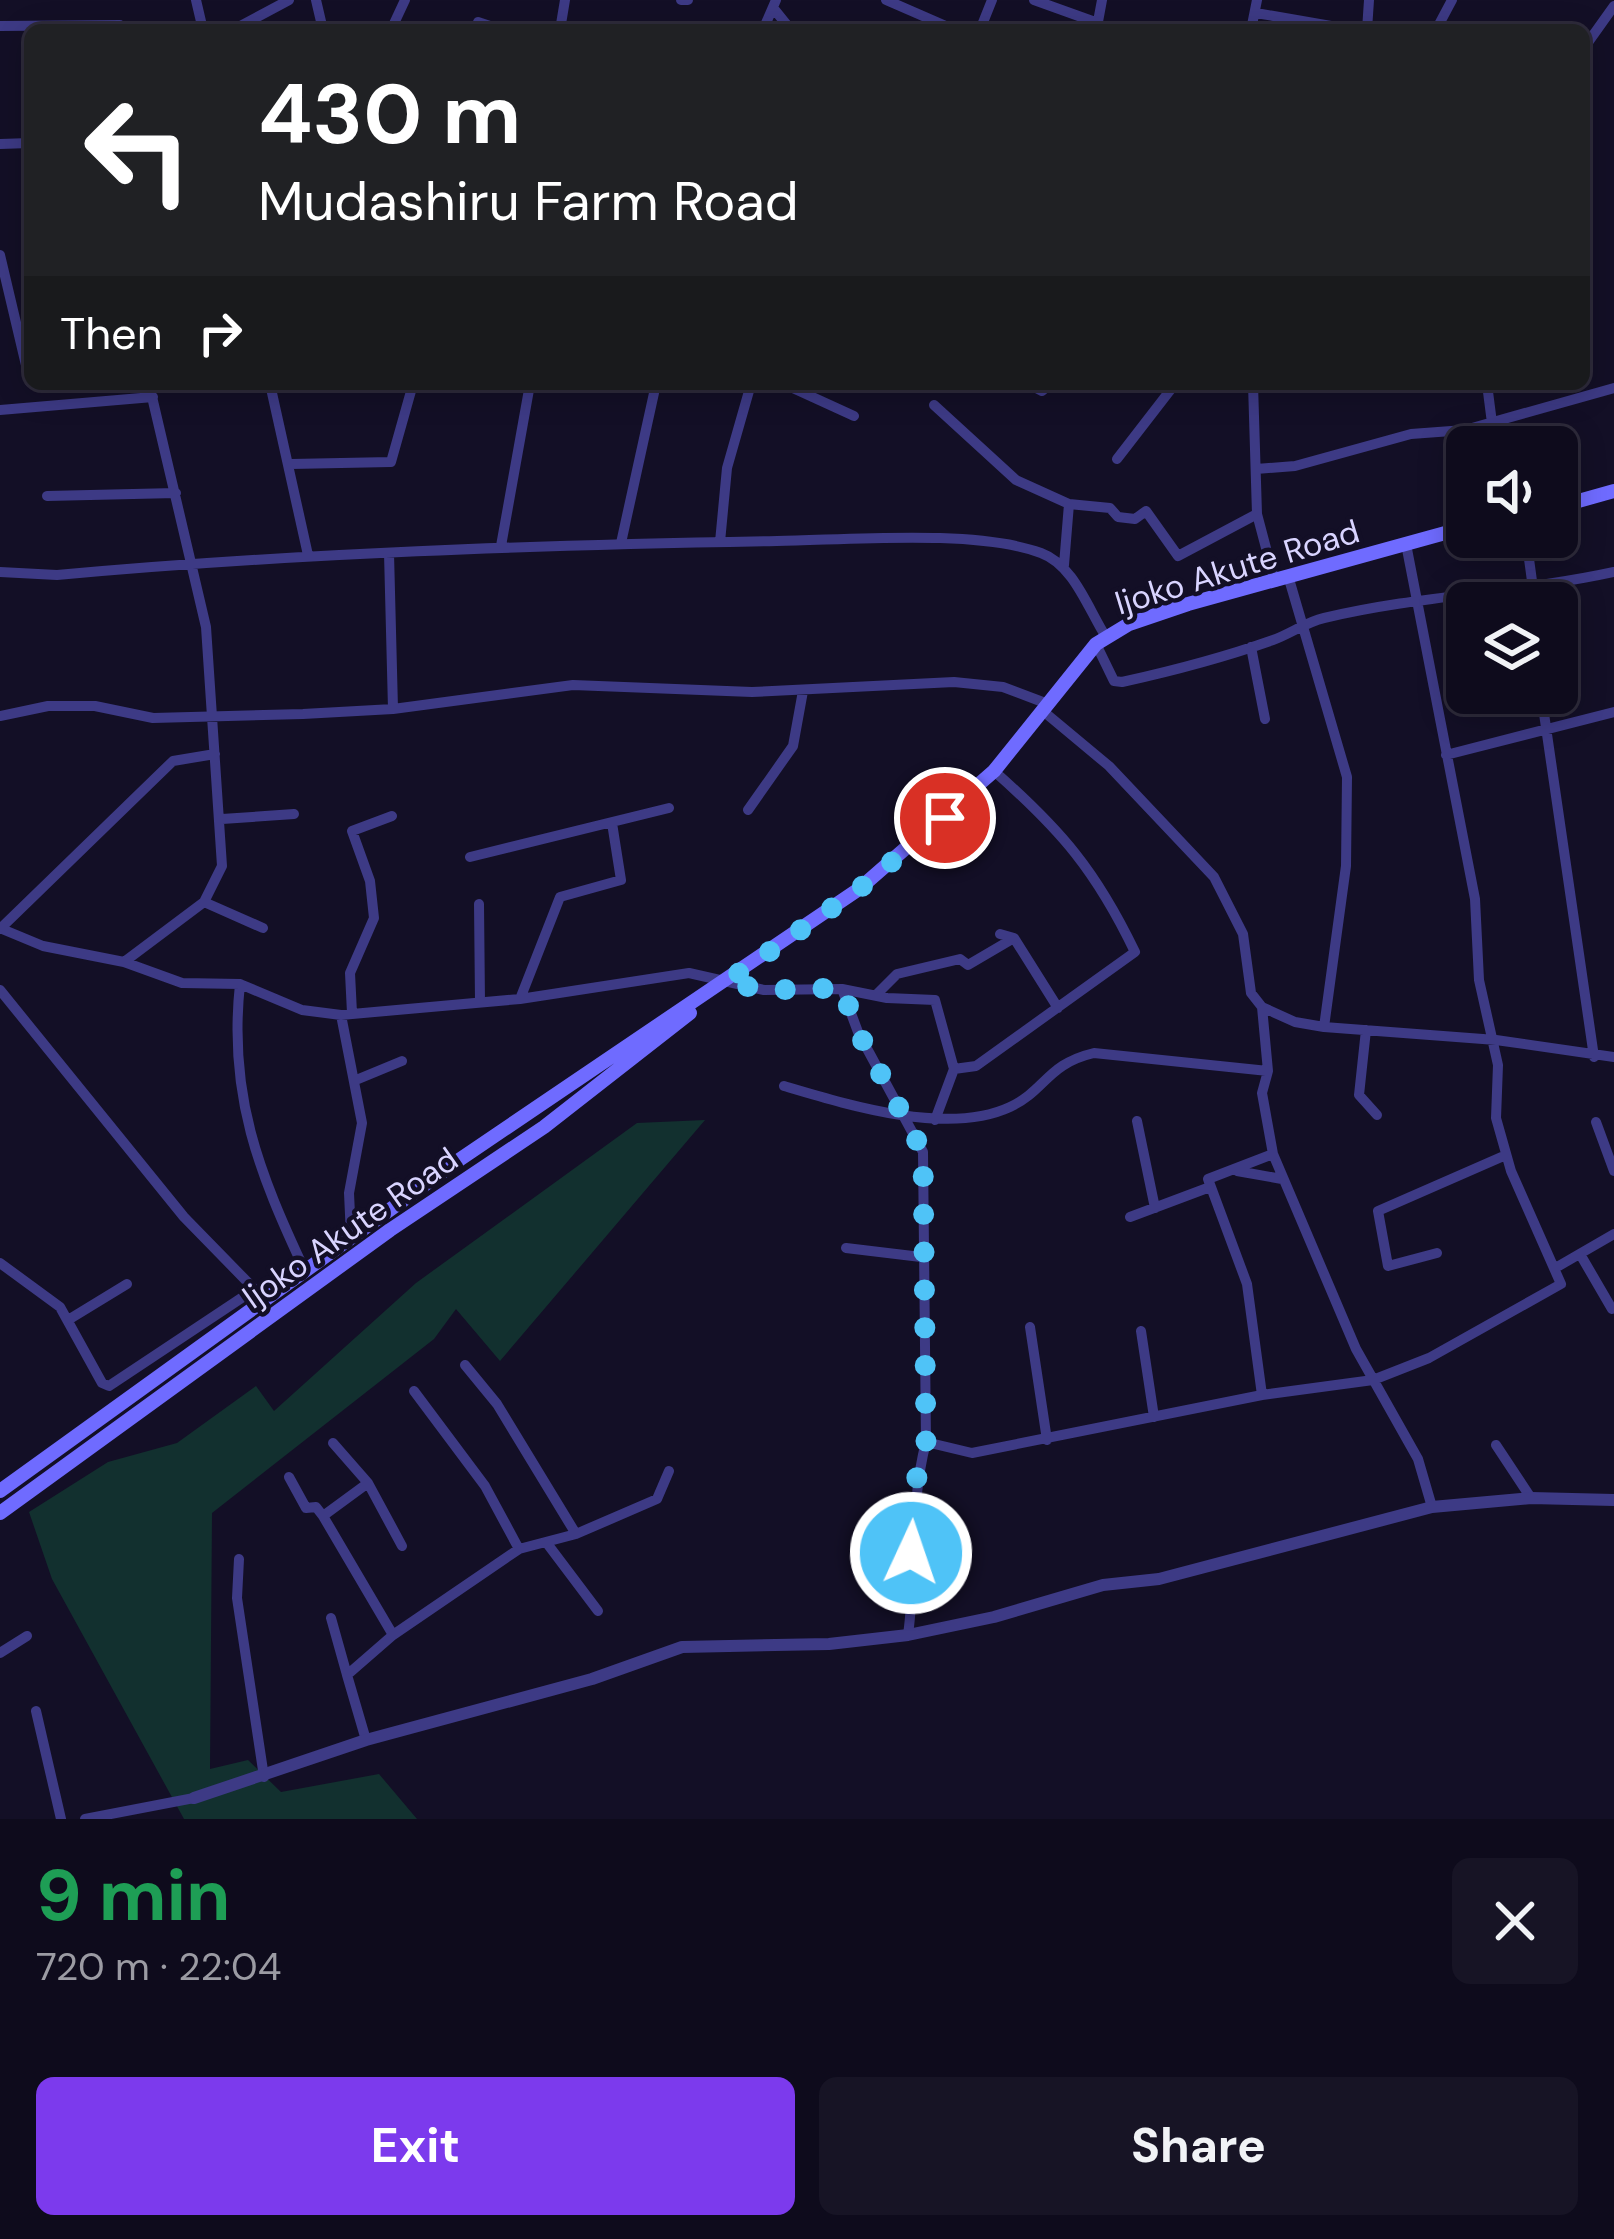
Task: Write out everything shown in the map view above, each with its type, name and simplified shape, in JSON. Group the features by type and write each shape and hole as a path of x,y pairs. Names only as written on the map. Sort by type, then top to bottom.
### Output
{"main road":[{"path":"1578,501 1614,491"},
{"name":"Ijoko Akute Road","path":"0,1491 259,1296 305,1271 616,1051 726,982 859,889 994,771 1101,640 1188,604 1446,533"},
{"name":"Ijoko Akute Road","path":"0,1513 633,1062 726,982"}],"street":[{"path":"244,24 289,0"},
{"path":"886,0 941,24"},
{"path":"1034,0 1092,24"},
{"path":"1590,40 1614,6"},
{"path":"1256,7 1328,24"},
{"path":"478,22 484,24"},
{"path":"0,256 1,280 24,362"},
{"path":"1480,426 1614,388"},
{"path":"32,390 36,403"},
{"path":"272,390 308,555"},
{"path":"291,464 392,462 411,390"},
{"path":"501,546 529,390"},
{"path":"621,543 655,390"},
{"path":"719,542 727,469 749,390"},
{"path":"797,390 854,416"},
{"path":"1118,459 1170,390"},
{"path":"1253,390 1257,514 1301,628 1348,794 1346,866 1324,1027"},
{"path":"1488,390 1492,423"},
{"path":"0,410 151,391 206,627 222,866 204,902 124,962"},
{"path":"934,405 1016,480 1069,504 1110,508 1118,518 1135,519 1145,511 1178,556 1257,514"},
{"path":"1256,469 1295,466 1411,434 1446,431"},
{"path":"47,496 176,494"},
{"path":"1069,504 1064,565 1101,640 1114,681 1251,647 1316,620 1446,594"},
{"path":"0,572 57,575 308,555 719,542 949,542 1024,547 1064,565"},
{"path":"926,1442 972,1453 1262,1395 1373,1380 1429,1358 1561,1284 1506,1155 1496,1118 1496,1040 1479,980 1475,899 1406,544"},
{"path":"389,553 393,709"},
{"path":"1578,583 1614,572"},
{"path":"1251,647 1265,719"},
{"path":"0,716 48,706 95,706 153,718 393,709 573,685 803,691 954,682 1003,687 1045,707 1135,792 1214,877 1243,934 1250,992 1262,1007 1294,1022 1324,1027 1496,1040 1614,1058"},
{"path":"748,810 793,746 803,691"},
{"path":"1446,755 1614,712"},
{"path":"1545,714 1594,1057"},
{"path":"215,754 173,761 1,929 43,946 124,962 182,982 241,984 302,1010 346,1014 373,1016 520,999 688,973 764,990 842,988 935,1000 954,1070 935,1120"},
{"path":"954,1070 976,1066 1135,952 1102,884 1070,843 994,771"},
{"path":"470,857 669,808"},
{"path":"222,819 294,814"},
{"path":"351,1237 350,1193 362,1123 346,1014 350,973 374,918 370,881 352,831 392,816"},
{"path":"520,999 560,897 621,880 612,823"},
{"path":"204,902 263,928"},
{"path":"479,904 480,1002"},
{"path":"1000,934 1014,938 1058,1008"},
{"path":"877,994 897,974 960,959 968,965 1014,938"},
{"path":"241,984 234,1042 240,1092 262,1178 305,1271"},
{"path":"842,988 858,1032 923,1152 926,1442 915,1485 914,1592 908,1635"},
{"path":"0,990 184,1217 259,1296 109,1386 102,1383 68,1319 0,1263"},
{"path":"1262,1007 1268,1071 1262,1093 1273,1154 1373,1380 1418,1459 1432,1508"},
{"path":"1366,1030 1358,1095 1377,1115"},
{"path":"784,1086 935,1120 967,1120 1014,1106 1068,1059 1094,1053 1268,1071"},
{"path":"356,1080 402,1061"},
{"path":"1137,1120 1155,1208"},
{"path":"1596,1122 1614,1172"},
{"path":"1262,1395 1247,1284 1210,1186 1210,1174 1273,1154"},
{"path":"1437,1253 1388,1267 1378,1211 1506,1155"},
{"path":"1234,1170 1282,1178"},
{"path":"1130,1217 1210,1186"},
{"path":"1557,1267 1614,1234"},
{"path":"846,1248 921,1257"},
{"path":"1580,1254 1612,1309"},
{"path":"68,1319 127,1284"},
{"path":"1030,1327 1047,1440"},
{"path":"1141,1331 1154,1417"},
{"path":"465,1365 497,1403 576,1534"},
{"path":"414,1391 484,1486 518,1549"},
{"path":"333,1443 368,1483 402,1546"},
{"path":"1496,1445 1532,1498"},
{"path":"347,1675 393,1634 518,1549 576,1534 657,1499 669,1471"},
{"path":"290,1477 306,1508 316,1507 323,1516 393,1634"},
{"path":"323,1516 368,1483"},
{"path":"85,1819 174,1804 366,1740 592,1679 682,1647 830,1644 908,1635 994,1617 1102,1585 1159,1580 1432,1508 1532,1498 1614,1501"},
{"path":"546,1542 598,1611"},
{"path":"239,1558 238,1598 264,1777"},
{"path":"331,1618 366,1740"},
{"path":"0,1653 27,1636"},
{"path":"36,1711 61,1819"}],"green space":[{"path":"705,1120 500,1361 456,1309 434,1339 212,1513 210,1769 248,1760 281,1792 379,1774 417,1819 184,1819 52,1579 29,1512 108,1462 177,1443 256,1386 274,1411 416,1283 637,1123"}],"route":[{"path":"911,1553 915,1485 926,1442 923,1152 858,1032 842,988 764,990 726,982 859,889 945,818"}]}
